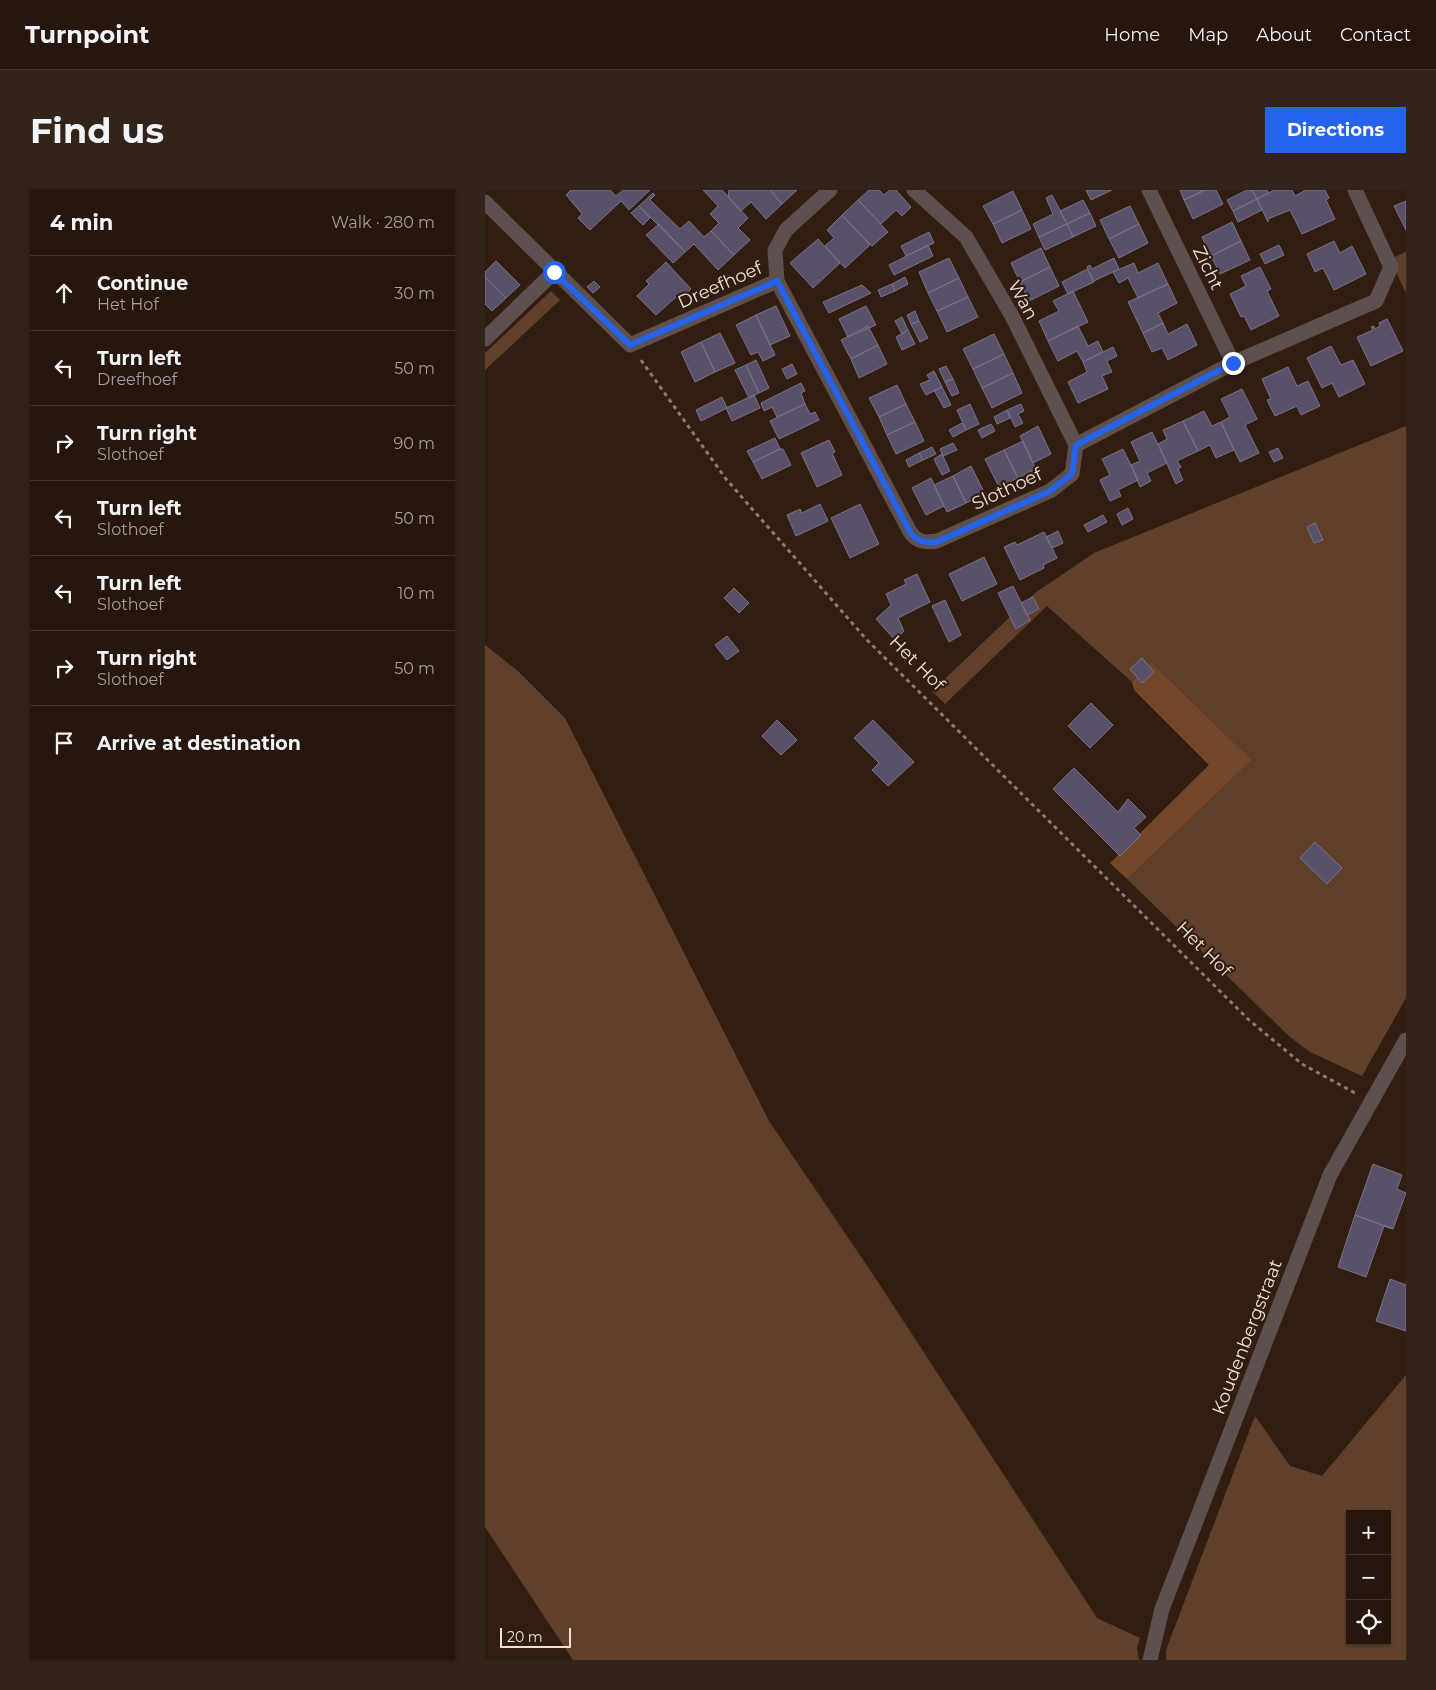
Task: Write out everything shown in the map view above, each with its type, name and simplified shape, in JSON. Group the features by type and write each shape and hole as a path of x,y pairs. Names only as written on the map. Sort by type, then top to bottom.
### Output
{"street":[{"name":"Dreefhoef","path":"630,345 777,281 775,250 786,230 830,190"},
{"name":"Wan","path":"914,190 966,237 1012,316 1076,445"},
{"name":"Zicht","path":"1149,190 1233,363"},
{"path":"1076,445 1233,363 1376,301 1391,267 1355,190"},
{"path":"485,202 630,345"},
{"path":"485,339 554,272"},
{"name":"Slothoef","path":"777,281 915,539 926,543 937,542 1050,491 1072,474 1076,445"},
{"name":"Koudenbergstraat","path":"1150,1660 1162,1609 1330,1175 1406,1040"}],"path":[{"name":"Het Hof","path":"630,345 727,479 867,640 1249,1020 1301,1064 1371,1102"}],"shaded area":[{"path":"1406,252 1406,293 1390,259"},
{"path":"551,291 560,300 485,370 485,353"},
{"path":"1406,426 1406,998 1362,1076 1310,1052 1290,1037 1127,879 1252,760 1153,664 1132,682 1047,606 945,704 932,691 1035,593 1094,553"},
{"path":"485,645 519,672 565,718 769,1121 874,1276 1097,1618 1140,1638 1137,1648 1139,1660 573,1660 485,1527"},
{"path":"1152,663 1252,760 1127,879 1110,863 1209,765 1134,690 1132,682"},
{"path":"1406,1375 1406,1660 1166,1660 1166,1650 1255,1416 1290,1466 1322,1476"}],"building":[{"path":"571,190 610,190 616,196 623,190 650,190 629,210 621,201 590,230 578,218 582,214 566,195"},
{"path":"703,190 722,190 748,218 738,228 750,240 734,255 711,231 719,223 710,214 718,206"},
{"path":"729,190 770,190 782,204 766,219 751,202 741,211 728,197"},
{"path":"770,190 797,190 782,204"},
{"path":"869,190 879,190 884,195 890,190 896,190 911,207 902,216 896,210 881,224 858,200"},
{"path":"1086,190 1112,190 1091,200"},
{"path":"1180,190 1205,190 1184,200"},
{"path":"1205,190 1216,190 1223,204 1193,219 1184,200"},
{"path":"1247,190 1252,190 1257,199 1233,211 1227,200"},
{"path":"1252,190 1267,190 1269,193 1257,199"},
{"path":"1274,190 1292,190 1295,196 1306,190 1325,190 1329,198 1326,200 1335,219 1302,234 1290,210 1268,219 1268,222 1257,199"},
{"path":"1013,191 1022,210 993,224 983,206"},
{"path":"653,193 655,195 650,200 680,229 689,221 704,237 711,231 734,255 718,270 694,244 685,252 639,206"},
{"path":"1052,195 1067,224 1039,237 1033,224 1053,214 1046,198"},
{"path":"1257,199 1262,210 1238,222 1233,211"},
{"path":"858,200 888,232 872,246 842,215"},
{"path":"1083,200 1090,213 1067,224 1060,211"},
{"path":"1406,201 1406,230 1394,206"},
{"path":"639,206 650,218 643,225 631,213"},
{"path":"1130,206 1139,224 1109,239 1100,220"},
{"path":"1022,210 1031,229 1002,243 993,224"},
{"path":"1090,213 1096,226 1073,237 1067,224"},
{"path":"842,215 870,245 845,268 825,246 834,238 827,230"},
{"path":"1232,222 1241,241 1211,256 1202,237"},
{"path":"659,224 685,252 673,263 646,235"},
{"path":"1067,224 1073,237 1045,250 1039,237"},
{"path":"1139,224 1148,243 1119,258 1109,239"},
{"path":"929,232 934,243 906,256 901,246"},
{"path":"818,239 840,263 813,288 790,263"},
{"path":"1241,241 1250,260 1220,274 1211,256"},
{"path":"1334,241 1340,253 1352,246 1366,274 1334,290 1323,268 1315,272 1307,254"},
{"path":"928,245 933,256 894,275 889,265"},
{"path":"1279,245 1284,255 1265,264 1260,254"},
{"path":"1041,248 1050,267 1020,282 1011,263"},
{"path":"949,258 959,278 928,293 919,272"},
{"path":"1114,258 1119,269 1094,281 1087,267 1090,265 1092,269"},
{"path":"496,261 520,285 506,298 485,277 485,272"},
{"path":"666,262 691,289 680,299 677,296 656,315 637,296 649,284 646,281"},
{"path":"1134,263 1138,273 1158,263 1168,284 1138,298 1128,278 1119,283 1113,272"},
{"path":"1050,267 1059,286 1029,301 1020,282"},
{"path":"1260,267 1271,289 1267,291 1279,316 1251,330 1244,316 1241,317 1230,294 1246,286 1241,276"},
{"path":"1087,269 1094,282 1068,294 1062,282"},
{"path":"485,277 506,298 492,311 485,304"},
{"path":"905,277 908,284 895,291 892,284"},
{"path":"959,278 968,297 937,311 928,293"},
{"path":"594,281 600,287 593,293 587,287"},
{"path":"892,284 895,291 881,297 878,290"},
{"path":"1168,284 1177,303 1158,313 1163,323 1143,333 1128,302"},
{"path":"862,285 871,293 829,313 823,302"},
{"path":"1073,291 1088,322 1048,341 1039,321 1059,311 1053,301"},
{"path":"968,297 978,317 947,332 937,311"},
{"path":"776,306 790,336 770,345 756,315"},
{"path":"866,306 876,325 848,337 839,319"},
{"path":"915,311 919,321 911,324 907,315"},
{"path":"756,315 775,355 763,361 758,352 751,355 736,325"},
{"path":"902,317 908,330 902,334 895,321"},
{"path":"1387,319 1403,351 1371,366 1357,337 1373,330 1371,327 1374,326 1375,329 1380,326 1379,323"},
{"path":"919,321 928,338 920,342 911,324"},
{"path":"1163,323 1168,334 1187,324 1197,345 1168,360 1162,348 1152,352 1143,333"},
{"path":"868,326 878,345 851,359 841,340"},
{"path":"1078,326 1088,346 1098,341 1103,352 1083,362 1077,351 1058,361 1048,341"},
{"path":"908,330 915,344 902,350 896,337"},
{"path":"720,333 735,363 715,372 701,342"},
{"path":"994,334 1004,354 973,369 963,349"},
{"path":"701,342 715,372 695,382 681,352"},
{"path":"878,345 887,364 859,378 851,359"},
{"path":"1331,346 1341,365 1353,360 1365,384 1339,397 1332,383 1322,388 1307,358"},
{"path":"1113,347 1117,356 1107,361 1112,372 1102,376 1108,389 1078,403 1068,382 1087,372 1083,362"},
{"path":"1004,354 1013,373 982,388 973,369"},
{"path":"756,360 769,388 759,393 746,365"},
{"path":"792,364 797,374 787,379 782,369"},
{"path":"746,365 759,393 749,398 735,370"},
{"path":"946,366 953,379 945,382 939,369"},
{"path":"1288,367 1297,386 1308,381 1320,406 1301,415 1297,406 1275,416 1267,400 1271,399 1262,379"},
{"path":"934,371 942,387 926,395 920,384 930,380 927,375"},
{"path":"1013,373 1022,393 992,408 982,388"},
{"path":"953,379 959,393 952,396 945,382"},
{"path":"801,383 805,391 801,393 805,404 777,417 772,407 764,411 761,403"},
{"path":"897,385 906,404 879,417 869,398"},
{"path":"942,387 951,405 944,408 934,390"},
{"path":"1242,389 1257,419 1245,425 1259,453 1240,462 1221,422 1230,417 1221,399"},
{"path":"754,395 760,408 732,421 726,408"},
{"path":"722,397 727,408 701,421 696,410"},
{"path":"805,404 810,414 815,412 819,420 779,439 770,421"},
{"path":"906,404 915,422 887,435 879,417"},
{"path":"970,404 979,424 966,430 957,410"},
{"path":"1021,404 1024,411 1018,414 1023,423 1015,427 1007,410"},
{"path":"1007,410 1010,418 997,424 994,417"},
{"path":"1204,411 1212,426 1221,422 1234,450 1216,458 1210,445 1198,451 1183,421"},
{"path":"1183,421 1198,451 1177,461 1181,467 1178,469 1183,480 1176,484 1158,444 1167,439 1163,430"},
{"path":"915,422 924,441 896,454 887,435"},
{"path":"962,423 966,430 953,437 949,430"},
{"path":"991,424 995,431 982,438 978,430"},
{"path":"1038,426 1051,454 1033,463 1020,436"},
{"path":"1152,432 1167,463 1147,473 1151,481 1140,487 1131,465 1140,461 1131,442"},
{"path":"775,438 780,449 753,462 747,451"},
{"path":"829,440 835,452 832,453 842,475 817,487 801,453"},
{"path":"1023,441 1036,469 1018,478 1004,450"},
{"path":"953,443 957,450 943,456 940,449"},
{"path":"932,447 936,454 923,460 919,453"},
{"path":"1278,448 1283,458 1274,462 1269,452"},
{"path":"783,449 791,465 762,479 753,462"},
{"path":"1123,449 1138,480 1118,490 1121,496 1110,501 1100,480 1110,475 1102,459"},
{"path":"1004,450 1018,478 999,487 985,459"},
{"path":"919,453 923,460 909,467 906,460"},
{"path":"942,454 950,471 942,475 934,459"},
{"path":"971,466 985,494 966,503 953,476"},
{"path":"953,476 966,503 947,512 934,485"},
{"path":"931,478 944,506 926,515 912,488"},
{"path":"820,504 828,521 796,536 787,515 800,509 802,513"},
{"path":"860,504 879,544 850,558 831,518"},
{"path":"1128,508 1133,519 1122,525 1117,514"},
{"path":"1103,515 1107,522 1088,532 1084,525"},
{"path":"1315,523 1323,540 1314,543 1307,527"},
{"path":"1058,531 1063,543 1052,548 1046,537"},
{"path":"1044,532 1057,558 1043,565 1044,568 1020,580 1004,547 1015,542 1017,545"},
{"path":"984,557 997,584 962,601 949,574"},
{"path":"917,574 930,602 898,618 904,631 895,640 876,619 891,605 886,594 906,584 904,580"},
{"path":"1013,586 1030,620 1016,629 998,593"},
{"path":"734,588 749,603 739,613 724,598"},
{"path":"1033,597 1039,609 1027,615 1021,603"},
{"path":"945,600 961,635 949,642 932,606"},
{"path":"727,636 739,651 727,660 715,645"},
{"path":"1142,658 1154,672 1142,683 1130,669"},
{"path":"1091,703 1113,725 1090,748 1068,726"},
{"path":"777,720 797,740 781,755 762,736"},
{"path":"873,720 914,762 888,786 872,770 879,763 854,738"},
{"path":"1074,768 1118,812 1128,799 1146,817 1134,828 1141,835 1120,856 1053,789"},
{"path":"1315,842 1342,868 1327,884 1300,858"},
{"path":"1373,1164 1402,1175 1397,1189 1406,1193 1393,1229 1355,1215"},
{"path":"1355,1215 1393,1229 1384,1226 1366,1277 1338,1267"},
{"path":"1390,1279 1406,1285 1406,1331 1376,1321"}],"route":[{"path":"554,272 630,345 777,281 909,530 915,539 926,543 937,542 1050,491 1072,474 1076,445 1233,363"}]}
